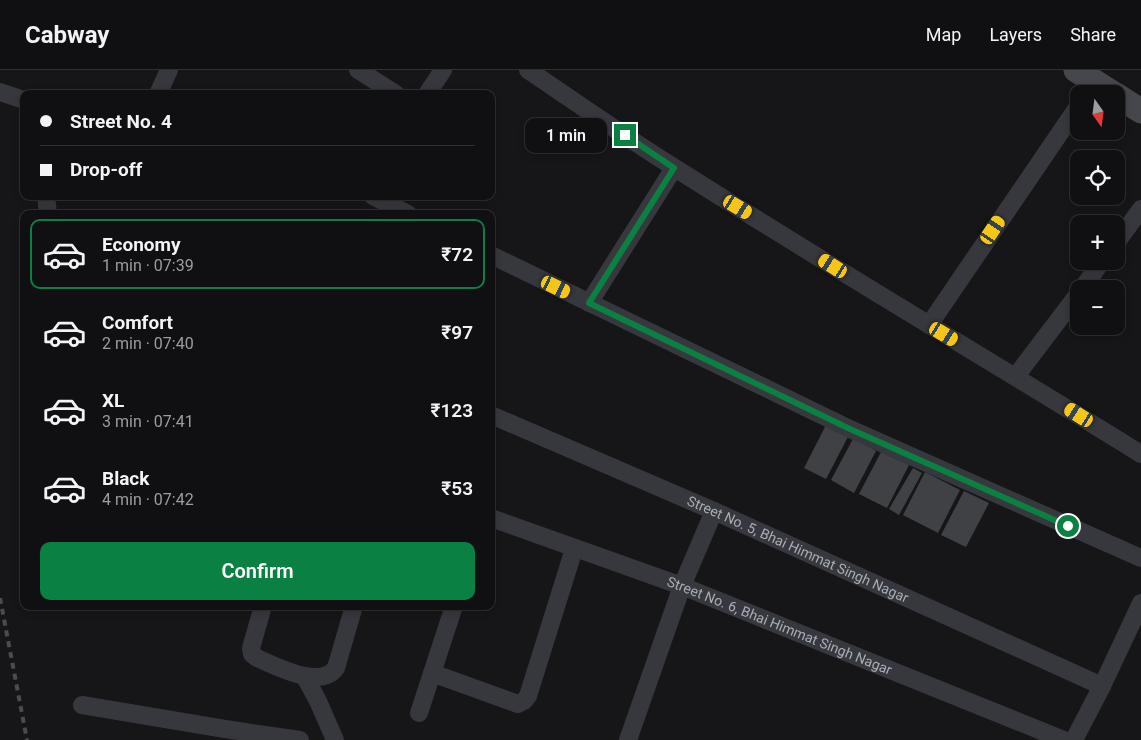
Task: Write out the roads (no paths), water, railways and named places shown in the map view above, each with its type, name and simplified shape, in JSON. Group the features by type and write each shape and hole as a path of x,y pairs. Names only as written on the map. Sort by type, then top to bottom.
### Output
{"street":[{"path":"163,90 169,70"},
{"path":"358,70 390,90"},
{"path":"430,90 443,70"},
{"path":"528,70 674,168 1141,454"},
{"path":"0,92 20,99"},
{"path":"1125,102 1141,111"},
{"path":"929,325 1070,117"},
{"path":"589,303 674,168"},
{"path":"381,200 400,210"},
{"path":"1125,230 1141,209"},
{"path":"495,257 850,429 1141,558"},
{"path":"1016,376 1070,305"},
{"name":"Street No. 5, Bhai Himmat Singh Nagar","path":"495,418 714,511 1102,686"},
{"path":"628,740 682,586 714,511"},
{"name":"Street No. 6, Bhai Himmat Singh Nagar","path":"495,519 682,586 1064,740"},
{"path":"432,673 518,704 524,701 528,696 574,549"},
{"path":"1074,740 1140,605"},
{"path":"262,610 251,648 252,654 257,658 305,677 325,676 336,668 353,610"},
{"path":"419,713 453,610"},
{"path":"305,677 336,740"},
{"path":"82,705 300,740"}],"railway":[{"path":"0,598 27,740"}]}
